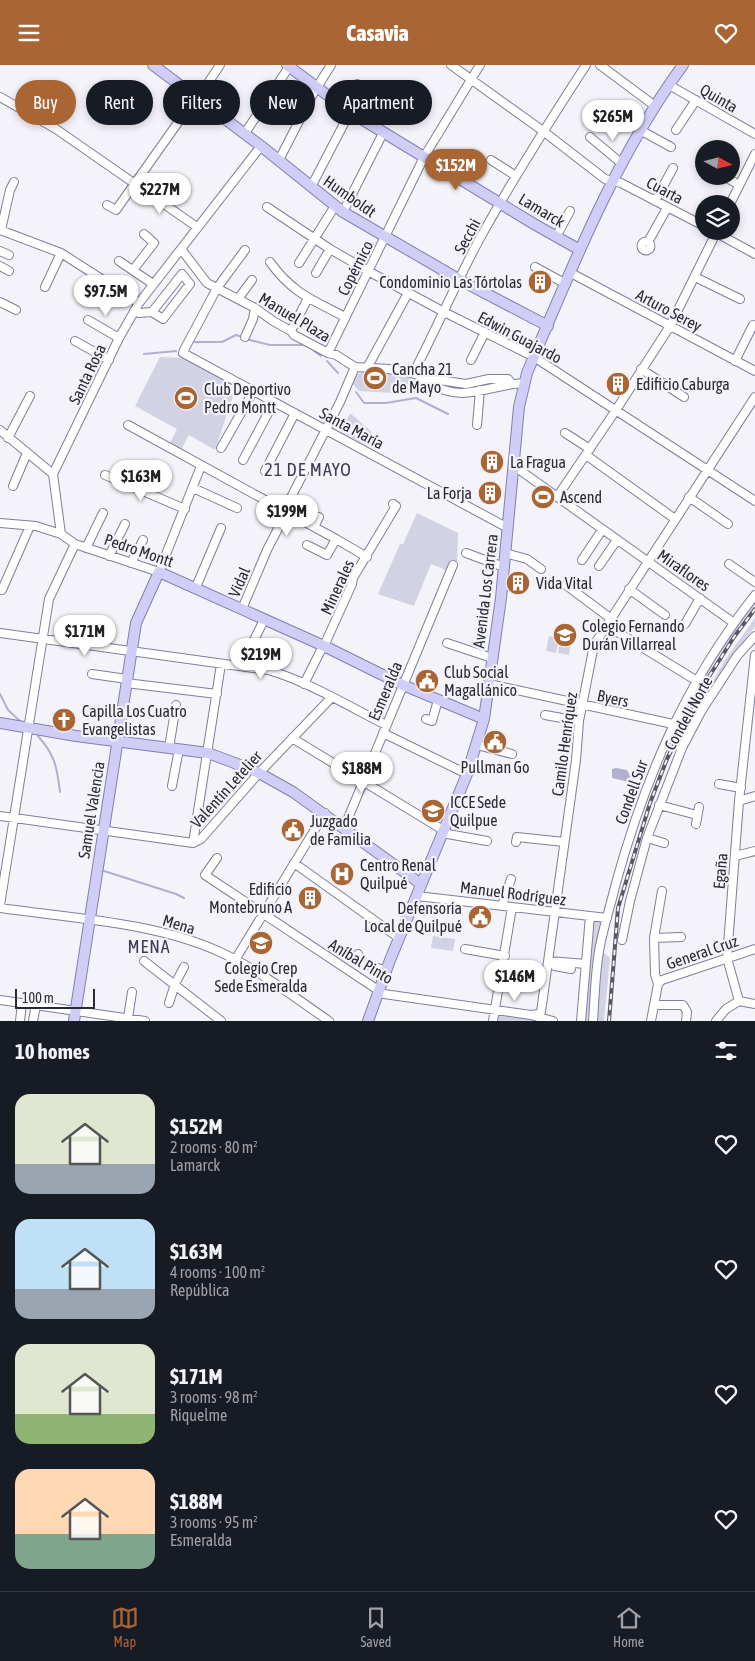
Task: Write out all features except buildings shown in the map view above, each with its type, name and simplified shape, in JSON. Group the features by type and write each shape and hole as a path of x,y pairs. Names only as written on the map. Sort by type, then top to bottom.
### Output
{"main road":[{"name":"Humboldt","path":"153,65 173,80"},
{"name":"Avenida Los Carrera","path":"368,1021 399,938 467,774 484,719 504,567 519,407 524,383 580,250 621,163 655,106 683,65"},
{"name":"Lamarck","path":"288,66 325,95"},
{"name":"Humboldt","path":"234,125 339,209 460,280 548,325"},
{"name":"Lamarck","path":"370,125 580,250"},
{"name":"Pedro Montt","path":"159,572 324,646 404,685 484,719"},
{"name":"Samuel Valencia","path":"75,1016 136,623 159,572"},
{"path":"0,723 76,736 208,753 259,773 293,791 421,884"}],"street":[{"path":"210,80 220,65"},
{"path":"279,161 331,65"},
{"name":"Cuarta","path":"451,65 472,78 605,179 622,183 695,222"},
{"name":"Copérnico","path":"328,353 424,157 480,65"},
{"name":"Secchi","path":"412,373 444,313 478,242 543,131 586,65"},
{"path":"600,65 655,106"},
{"path":"245,133 288,66"},
{"name":"Quinta","path":"669,85 755,134"},
{"path":"0,97 50,125 197,227"},
{"path":"676,130 696,100"},
{"path":"107,205 116,210 177,125"},
{"path":"311,187 343,125"},
{"path":"640,130 671,147"},
{"path":"299,263 314,238 339,209 383,133"},
{"path":"590,137 621,163"},
{"name":"Santa Rosa","path":"53,474 108,360 139,303 261,146"},
{"path":"735,195 755,154"},
{"path":"491,160 516,176"},
{"path":"655,201 673,169"},
{"path":"14,182 10,190 0,230 61,253 139,303"},
{"name":"Edwin Guajardo","path":"267,207 330,249 368,271 444,313 534,357 755,501"},
{"path":"648,242 667,208"},
{"path":"556,237 570,211"},
{"path":"133,270 154,243 144,234"},
{"path":"557,497 670,326 712,240"},
{"path":"730,240 755,254"},
{"name":"Manuel Plaza","path":"181,249 207,283 255,308 291,331 294,335 328,353 336,355 355,367 389,369 412,373 426,378 466,384 489,379 508,379 511,383"},
{"path":"316,273 330,249"},
{"path":"217,288 245,250"},
{"path":"0,251 9,255"},
{"path":"45,287 61,253"},
{"path":"119,261 153,284"},
{"path":"270,262 281,277 293,288 308,298 346,317"},
{"path":"0,266 9,271"},
{"path":"535,267 566,285"},
{"path":"134,311 139,313 152,312 163,319 190,284 180,271 152,312"},
{"name":"Arturo Serey","path":"571,273 755,371"},
{"path":"695,277 740,299"},
{"path":"238,299 252,280"},
{"name":"Santa María","path":"217,288 183,353 508,528"},
{"path":"367,368 408,293"},
{"path":"291,331 308,298"},
{"path":"0,302 16,311"},
{"path":"245,337 253,319 255,308"},
{"path":"88,320 120,338"},
{"path":"736,361 753,325"},
{"path":"471,360 485,332"},
{"path":"75,341 108,360"},
{"name":"Vidal","path":"242,609 282,521 284,511 340,403 355,367"},
{"path":"641,369 684,397"},
{"name":"Manuel Plaza","path":"412,373 417,379 446,391 462,393 511,383 524,383"},
{"path":"221,449 254,390"},
{"path":"477,425 480,390"},
{"path":"8,437 30,396"},
{"name":"Camilo Henríquez","path":"531,1015 541,1012 576,760 579,721 594,645 755,397"},
{"path":"243,460 274,402"},
{"path":"265,471 296,413"},
{"path":"128,425 366,557"},
{"path":"0,430 53,474 61,534"},
{"path":"564,433 675,519"},
{"path":"13,487 26,453"},
{"name":"Miraflores","path":"514,466 734,623"},
{"name":"Samuel Valencia","path":"159,572 201,467"},
{"path":"105,475 185,509"},
{"path":"193,488 237,508"},
{"path":"690,497 728,524"},
{"name":"Minerales","path":"304,684 324,646 353,578 396,506 393,504"},
{"path":"86,548 103,513"},
{"path":"314,527 320,517"},
{"name":"Pedro Montt","path":"0,523 36,526 61,534 75,544 159,572"},
{"path":"109,556 125,524"},
{"path":"2,590 30,526"},
{"path":"196,587 221,528"},
{"path":"582,560 602,530"},
{"path":"307,545 327,555 336,539"},
{"path":"131,563 143,540"},
{"path":"599,566 617,540"},
{"path":"0,907 49,599 75,544"},
{"path":"466,553 504,567"},
{"path":"505,553 529,560 541,569"},
{"path":"729,563 755,582"},
{"name":"Esmeralda","path":"344,828 454,565"},
{"path":"566,585 608,622 697,681"},
{"path":"629,589 665,615"},
{"name":"Condell Sur","path":"593,1021 598,956 607,918 646,788 673,724 697,681 734,623 755,595"},
{"path":"685,624 700,598"},
{"path":"254,640 264,620"},
{"path":"0,633 268,670 282,674 331,698 467,774"},
{"path":"447,643 492,658"},
{"name":"Egaña","path":"739,1001 727,957 739,801 752,704 755,655 752,651 753,643"},
{"name":"Condell Norte","path":"622,940 630,901 647,838 682,748 737,656 753,643"},
{"path":"193,843 221,664"},
{"path":"92,675 217,694"},
{"name":"Byers","path":"489,684 673,724"},
{"name":"Valentín Letelier","path":"0,816 193,843 201,839 259,773 331,698"},
{"path":"426,719 432,721 438,700"},
{"path":"172,786 176,705"},
{"path":"545,715 579,721"},
{"path":"292,738 443,831 487,841"},
{"path":"477,745 512,753"},
{"path":"718,784 741,788"},
{"path":"739,801 755,796"},
{"path":"659,805 698,811 696,824"},
{"path":"236,960 325,813"},
{"path":"516,842 517,837 564,842"},
{"path":"647,838 664,843"},
{"path":"735,856 755,851"},
{"name":"Aníbal Pinto","path":"218,859 205,875 384,994 531,1015 553,1021"},
{"path":"294,863 399,938"},
{"path":"502,906 511,879"},
{"path":"651,1021 658,983 655,974 654,938 662,891"},
{"name":"Manuel Rodríguez","path":"417,896 607,918"},
{"name":"Mena","path":"0,907 168,934 218,951 236,960 329,1021"},
{"path":"494,1021 512,907"},
{"path":"582,1021 590,916"},
{"path":"654,938 681,937"},
{"path":"465,949 505,956"},
{"name":"General Cruz","path":"658,983 727,957 755,949"},
{"path":"358,954 356,959 386,971"},
{"path":"144,961 221,1021"},
{"path":"548,963 586,964"},
{"path":"548,963 571,969"},
{"path":"169,1003 175,984 184,967"},
{"path":"128,1019 132,992"},
{"path":"0,1000 36,1005 75,1016 145,1021"},
{"path":"716,1021 726,1009 739,1001 755,1004"},
{"path":"20,1021 22,1003"},
{"path":"33,1021 36,1005"},
{"path":"654,1005 683,1005 687,1012 686,1021"}],"shaded area":[{"name":"Club Deportivo Pedro Montt","path":"160,357 183,358 232,383 227,386 235,390 215,450 189,435 181,450 170,443 177,429 135,406"},
{"path":"365,371 398,374 417,381 411,394 359,391 352,383 357,375"},
{"path":"350,413 372,432 365,445 341,432"},
{"path":"417,513 458,533 457,563 450,561 446,570 431,564 414,606 378,594 400,544 403,544"},
{"path":"755,602 755,605 715,661 704,681 702,680 735,627"},
{"path":"755,618 755,626 713,687 710,686 725,660"},
{"path":"549,636 559,638 556,653 546,651"},
{"path":"560,638 571,640 569,655 558,653"},
{"path":"612,769 627,770 630,776 629,782 612,778"},
{"path":"599,920 601,923 593,964 588,1021 585,1021 594,922"},
{"path":"433,936 455,939 453,951 431,948"},
{"path":"603,952 610,958 604,1021 597,1021"},
{"path":"498,1013 543,1021 496,1021"}],"waterway":[{"path":"191,342 222,342 236,335 242,337"},
{"path":"246,339 270,345 305,345"},
{"path":"144,354 176,351"},
{"path":"314,351 321,356"},
{"path":"327,361 338,373"},
{"path":"356,392 364,403 386,403 416,398 448,414"},
{"path":"0,694 8,710 20,721"},
{"path":"38,736 52,755 58,775 60,792"},
{"path":"104,871 184,898"}],"railway":[{"path":"609,1021 618,908 650,803 667,759 703,686 734,637 755,609"}],"place":[{"name":"Condominio Las Tórtolas","path":"540,282"},
{"name":"Cancha 21 de Mayo","path":"375,378"},
{"name":"Edificio Caburga","path":"618,384"},
{"name":"Club Deportivo Pedro Montt","path":"186,398"},
{"name":"La Fragua","path":"492,462"},
{"name":"La Forja","path":"490,493"},
{"name":"Ascend","path":"543,497"},
{"name":"Vida Vital","path":"518,583"},
{"name":"Colegio Fernando Durán Villarreal","path":"565,635"},
{"name":"Club Social Magallánico","path":"427,681"},
{"name":"Capilla Los Cuatro Evangelistas","path":"64,720"},
{"name":"Pullman Go","path":"495,742"},
{"name":"ICCE Sede Quilpue","path":"433,811"},
{"name":"Juzgado de Familia","path":"293,830"},
{"name":"Centro Renal Quilpué","path":"342,874"},
{"name":"Edificio Montebruno A","path":"310,898"},
{"name":"Defensoría Local de Quilpué","path":"480,917"},
{"name":"Colegio Crep Sede Esmeralda","path":"261,943"}],"district":[{"name":"21 DE MAYO","path":"308,470"},
{"name":"MENA","path":"149,947"}]}
